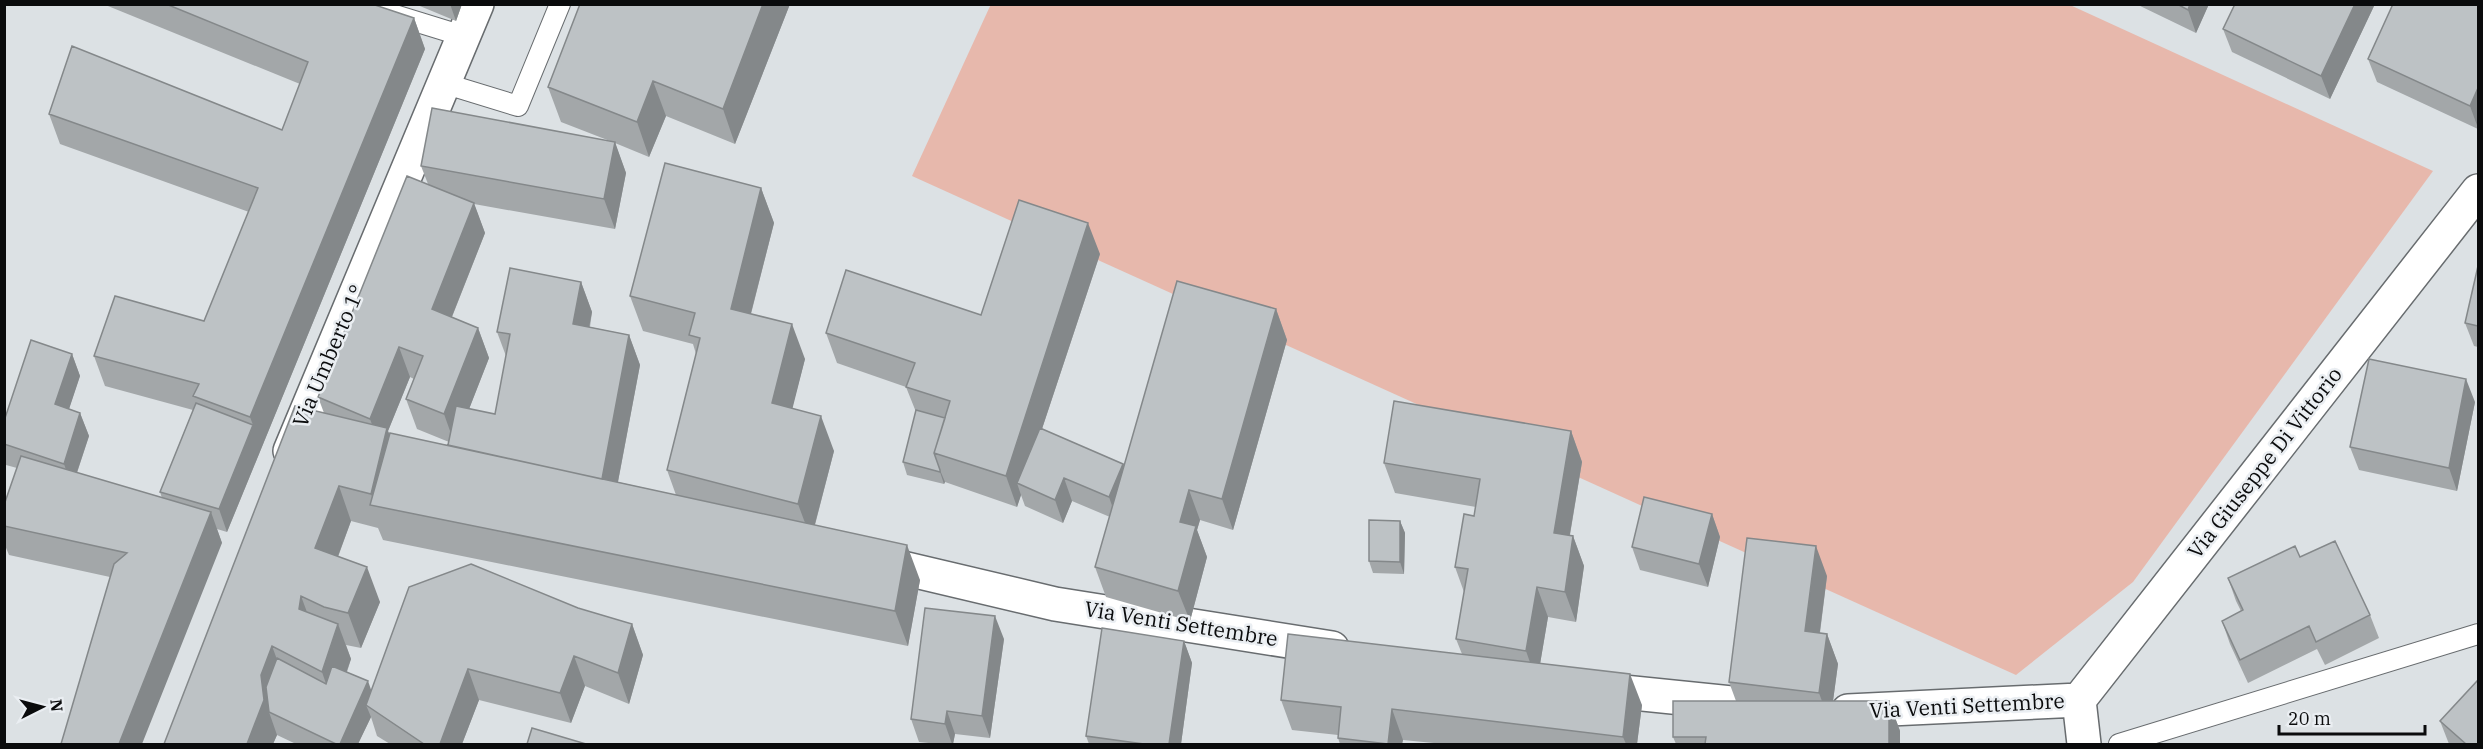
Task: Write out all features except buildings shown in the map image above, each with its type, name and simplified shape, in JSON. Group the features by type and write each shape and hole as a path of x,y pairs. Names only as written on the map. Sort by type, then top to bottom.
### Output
{"street":[{"name":"Via Umberto 1°","path":"278,482 314,430 443,83 477,4"},
{"name":"Via Giuseppe Di Vittorio","path":"2079,700 2478,191"},
{"name":"Via Venti Settembre","path":"848,555 1055,604 1359,652"},
{"path":"1558,684 1775,708"},
{"name":"Via Venti Settembre","path":"1821,712 2079,700"},
{"path":"2079,700 2084,744"}],"lane":[{"path":"360,4 463,36"},
{"path":"443,83 518,106 560,4"},
{"path":"2119,744 2478,634"}],"shaded area":[{"path":"991,4 2070,5 2433,171 2133,582 2016,675 912,176"}]}
